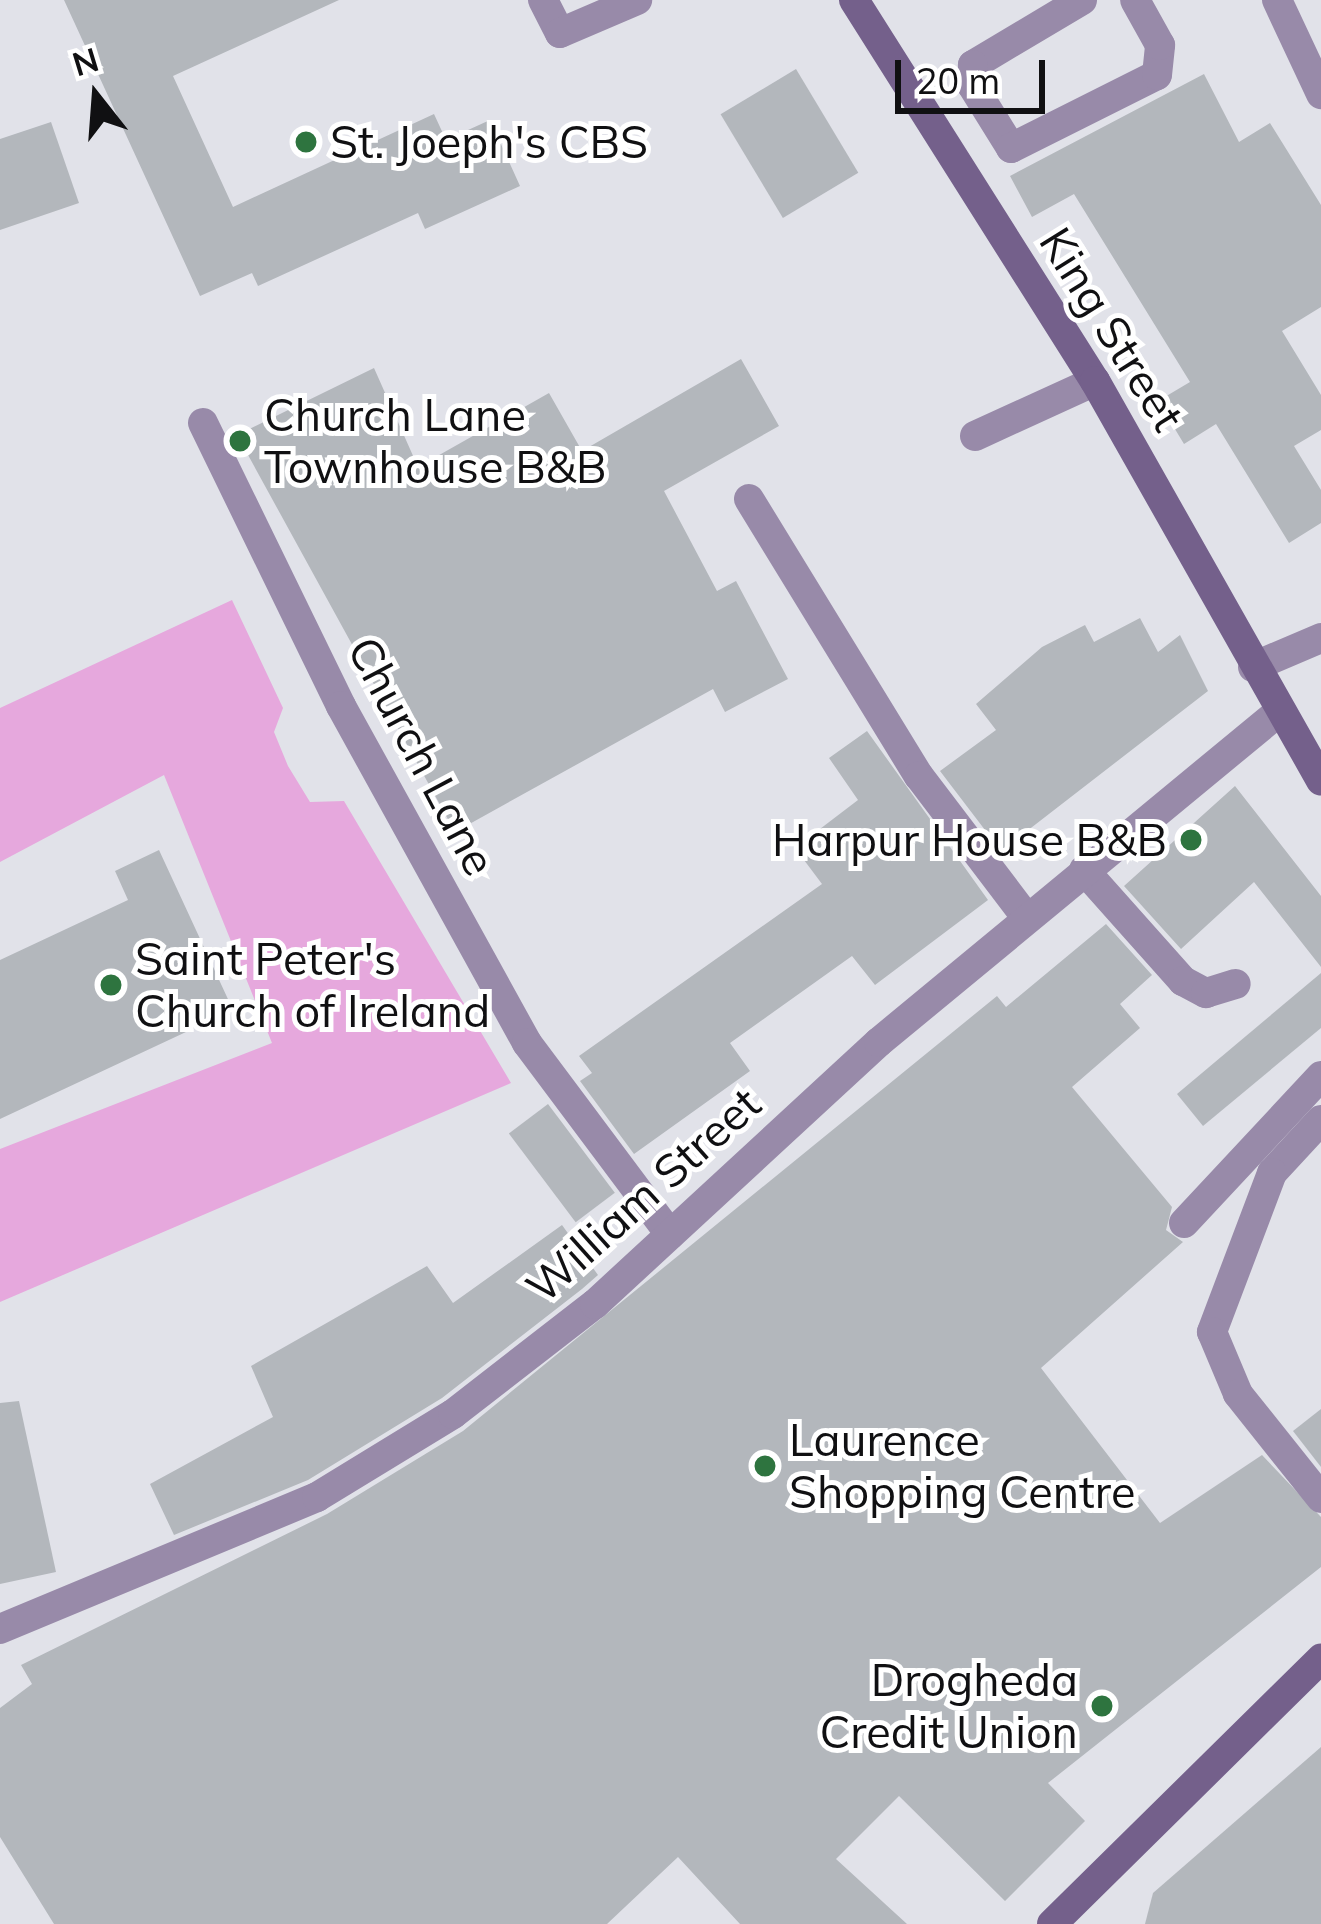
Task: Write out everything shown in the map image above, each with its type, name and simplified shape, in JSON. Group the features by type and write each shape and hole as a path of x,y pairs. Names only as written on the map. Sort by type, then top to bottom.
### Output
{"street":[{"path":"542,0 560,33 637,0"},
{"name":"King Street","path":"854,0 1095,381 1275,715 1321,782"},
{"path":"1082,0 973,65 971,86 1011,148 1157,75 1160,45 1135,0"},
{"path":"1277,0 1321,94"},
{"path":"975,436 1095,381"},
{"name":"Church Lane","path":"203,423 340,706 527,1043 670,1234"},
{"path":"749,500 836,644 1026,916"},
{"path":"1252,667 1321,638"},
{"name":"William Street","path":"0,1629 317,1496 453,1414 670,1234 1026,916 1275,715"},
{"path":"1084,871 1183,981 1206,993 1236,984"},
{"path":"1184,1223 1321,1076"},
{"path":"1321,1120 1272,1173 1212,1332 1238,1394 1321,1498"},
{"path":"1052,1924 1321,1659"}],"shaded area":[{"path":"232,600 283,708 274,732 288,766 310,802 344,801 511,1083 0,1302 0,1149 272,1043 164,775 0,862 0,708"}],"building":[{"path":"64,0 339,0 173,76 233,207 434,114 446,140 490,120 520,186 425,229 418,213 258,286 252,273 200,296"},
{"path":"796,69 858,173 783,218 721,114"},
{"path":"1204,74 1239,142 1270,123 1321,205 1321,307 1282,331 1321,395 1321,430 1294,446 1321,490 1321,523 1289,543 1216,424 1184,444 1158,401 1190,382 1074,194 1032,217 1010,176"},
{"path":"51,122 79,203 0,230 0,139"},
{"path":"741,359 779,426 664,491 717,591 736,581 788,679 725,712 713,689 455,832 237,435 374,368 418,467 549,393 582,451"},
{"path":"1140,618 1158,652 1180,635 1208,691 1001,851 940,771 996,730 976,704 1042,647 1085,625 1094,642"},
{"path":"867,731 988,900 875,985 852,956 730,1043 750,1071 634,1154 580,1081 592,1073 579,1056 822,884 795,848 858,800 829,758"},
{"path":"1235,786 1321,896 1321,967 1254,882 1181,949 1124,886"},
{"name":"Saint Peter's Church of Ireland","path":"159,850 233,1010 0,1119 0,960 128,900 115,871"},
{"name":"Laurence Shopping Centre","path":"1106,924 1152,975 1120,1004 1140,1028 1072,1087 1172,1207 1166,1230 1183,1242 1041,1368 1160,1523 1262,1455 1321,1517 1321,1567 1048,1783 1085,1821 1005,1901 899,1796 836,1859 907,1924 740,1924 678,1857 607,1924 54,1924 0,1837 0,1708 32,1684 21,1665 327,1514 463,1431 997,996 1006,1007"},
{"path":"1321,973 1321,1028 1203,1126 1177,1094"},
{"path":"548,1104 615,1193 576,1222 509,1133"},
{"path":"562,1225 598,1275 582,1289 442,1398 308,1480 174,1535 150,1484 273,1417 251,1366 427,1266 453,1303"},
{"path":"19,1401 56,1572 0,1584 0,1403"},
{"path":"1321,1409 1321,1467 1293,1431"},
{"path":"1321,1747 1321,1924 1145,1924 1153,1893"}],"place":[{"name":"St. Joeph's CBS","path":"306,142"},
{"name":"Church Lane Townhouse B&B","path":"240,441"},
{"name":"Harpur House B&B","path":"1191,840"},
{"name":"Saint Peter's Church of Ireland","path":"111,985"},
{"name":"Laurence Shopping Centre","path":"765,1466"},
{"name":"Drogheda Credit Union","path":"1102,1706"}]}
